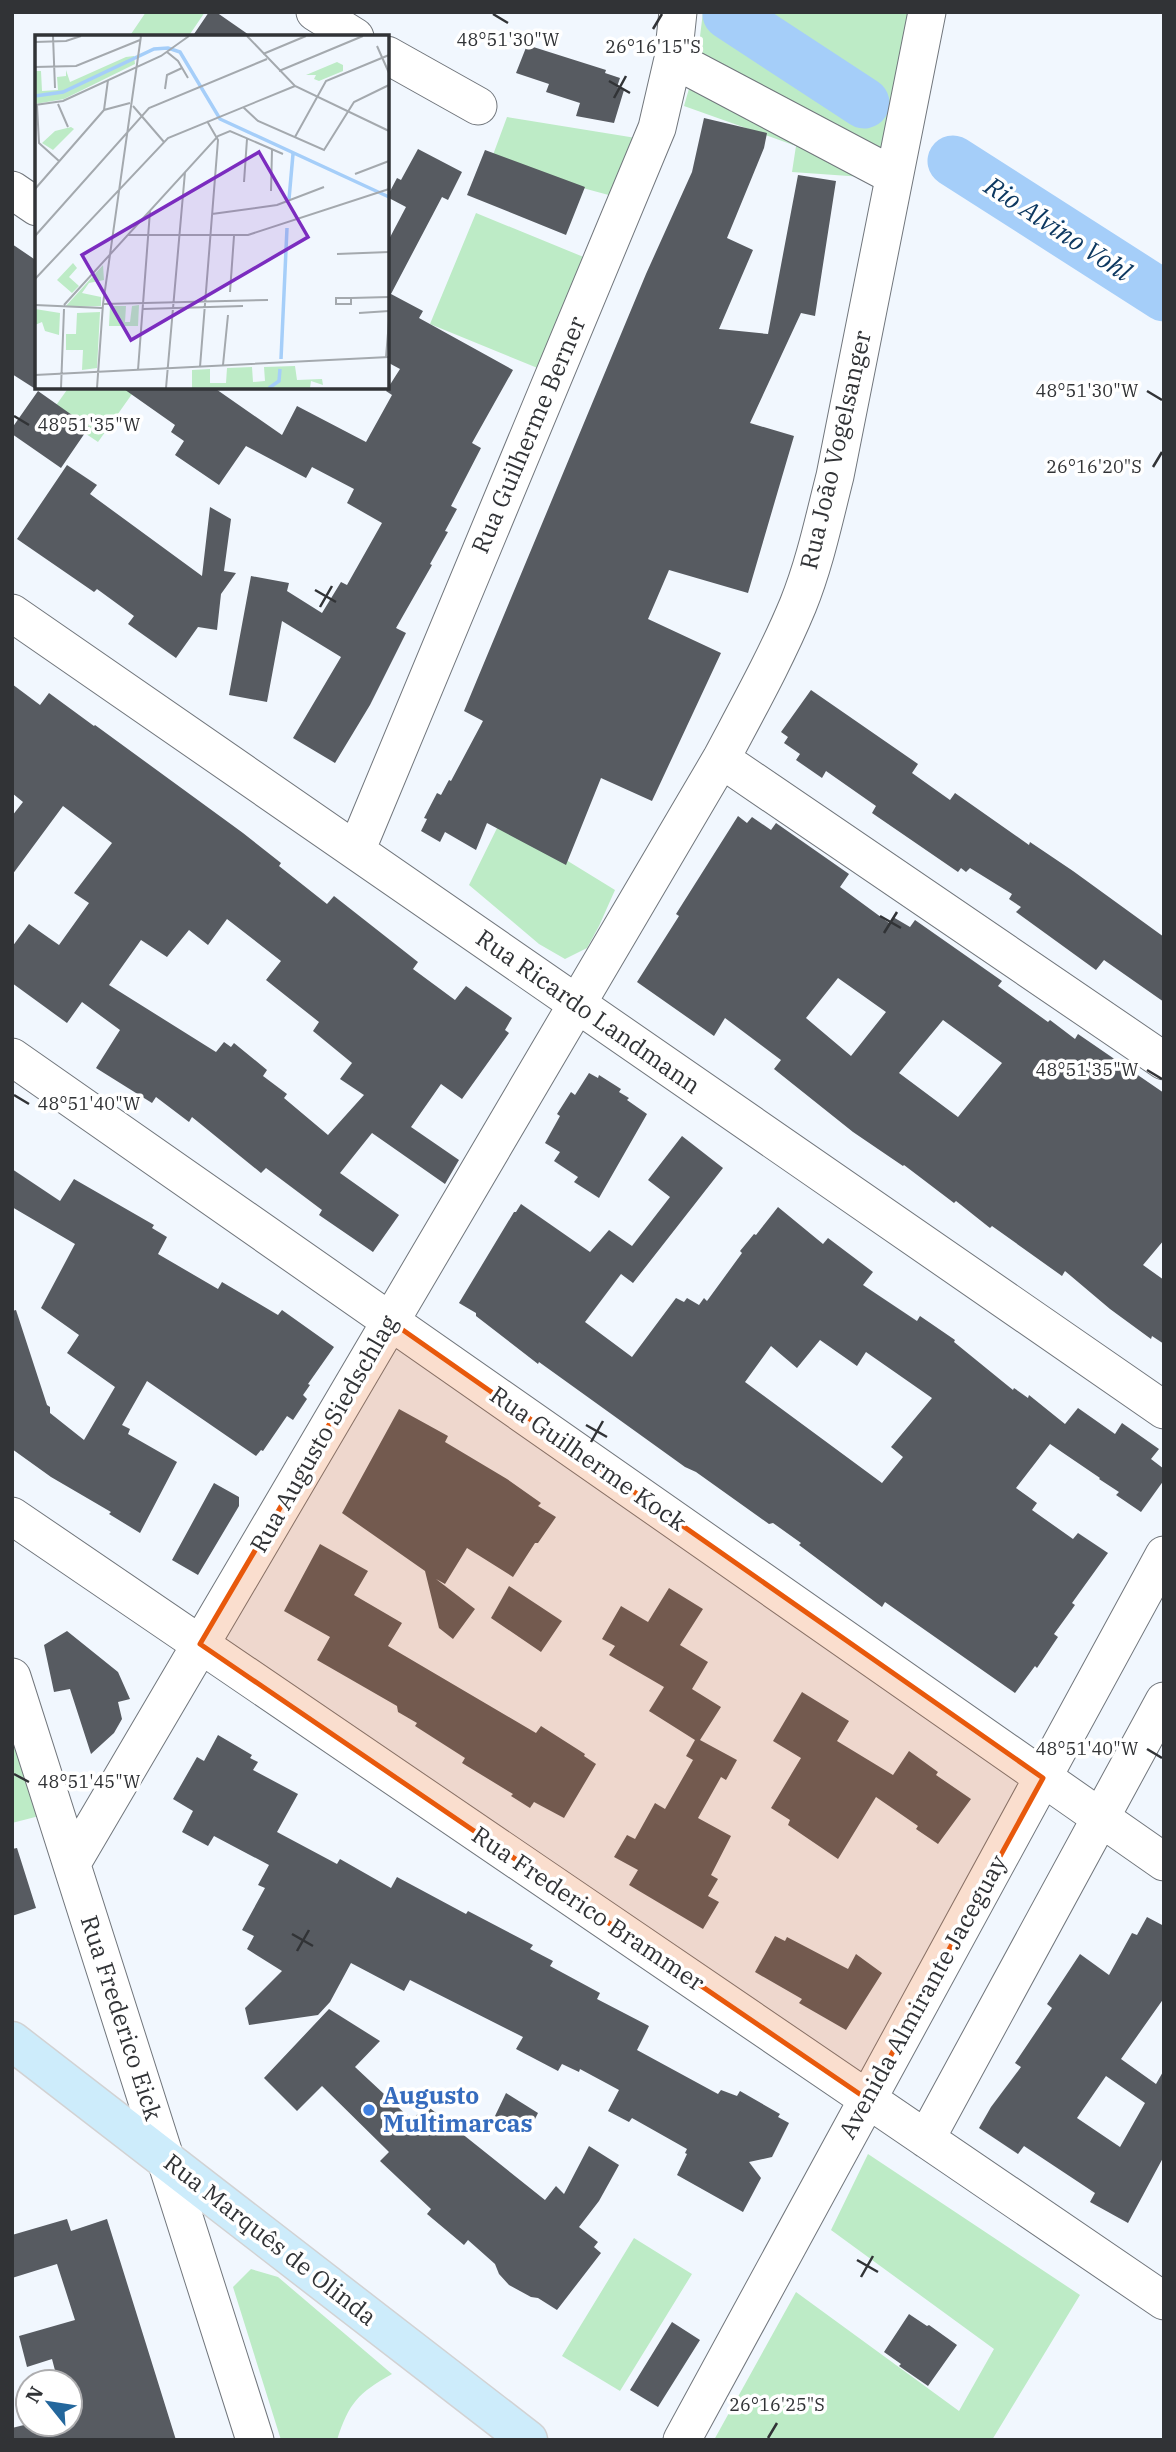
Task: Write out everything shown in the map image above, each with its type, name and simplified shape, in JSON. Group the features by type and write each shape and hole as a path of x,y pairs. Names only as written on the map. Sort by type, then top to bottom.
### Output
{"main road":[{"name":"Rua Marquês de Olinda","path":"12,2041 528,2440"}],"street":[{"path":"315,12 352,35"},
{"name":"Rua Guilherme Berner","path":"356,851 657,128 673,59 678,12"},
{"name":"Rua João Vogelsanger","path":"577,1004 721,759 799,604 835,476 927,12"},
{"path":"388,56 478,106"},
{"path":"673,59 894,176"},
{"path":"12,190 35,206"},
{"name":"Rua Ricardo Landmann","path":"12,613 1164,1410"},
{"path":"721,759 1164,1061"},
{"name":"Rua Augusto Siedschlag","path":"72,1863 577,1004"},
{"name":"Rua Guilherme Kock","path":"12,1057 1164,1862"},
{"name":"Rua Frederico Brammer","path":"12,1516 1164,2301"},
{"name":"Avenida Almirante Jaceguay","path":"681,2440 1164,1555"},
{"name":"Rua Frederico Eick","path":"12,1677 254,2440"},
{"path":"926,2139 1164,1701"}],"highlighted area":[{"path":"390,1321 1043,1778 867,2099 200,1644"}],"green space":[{"path":"146,12 205,12 189,35 130,35"},
{"path":"703,12 910,12 877,178 792,172 796,146 684,106 697,61"},
{"path":"507,117 636,138 616,197 490,163"},
{"path":"476,213 586,258 540,369 430,324"},
{"path":"68,388 136,388 98,442 52,411"},
{"path":"501,820 615,890 587,948 565,959 539,944 469,885"},
{"path":"23,1746 43,1815 12,1823 12,1747"},
{"path":"868,2154 1080,2295 992,2440 714,2440 796,2292 959,2411 994,2349 831,2230"},
{"path":"634,2238 692,2274 620,2391 562,2356"},
{"path":"251,2269 278,2277 392,2374 356,2400 337,2440 281,2440 233,2287"}],"building":[{"path":"209,12 216,12 249,35 193,35"},
{"path":"527,45 606,70 605,73 620,78 617,87 624,90 614,123 576,116 580,103 546,92 549,84 516,73"},
{"path":"704,118 767,133 764,148 727,238 753,250 719,329 768,334 798,175 836,181 815,316 801,313 750,423 794,436 748,593 669,570 648,619 721,653 652,801 601,778 566,865 487,823 476,850 445,832 440,842 421,831 427,819 424,818 437,793 441,795 449,780 451,781 483,721 464,711 646,274 692,172"},
{"path":"418,149 462,172 448,200 442,197 391,294 423,311 419,318 513,370 472,443 481,448 451,506 457,509 445,531 448,532 396,628 406,633 370,705 335,763 293,738 341,657 282,621 267,702 229,695 251,576 289,583 287,591 322,613 341,582 347,585 382,523 347,503 354,489 312,467 306,478 246,446 219,485 175,455 184,441 171,432 175,425 122,388 214,388 282,435 297,406 366,442 392,395 386,391 400,369 388,363 388,241 406,207 388,195 397,178 401,180"},
{"path":"485,150 585,187 566,235 467,195"},
{"path":"12,244 35,260 37,390 12,374"},
{"path":"38,391 89,427 61,468 12,434 12,428"},
{"path":"67,465 97,485 90,494 202,576 210,507 231,519 224,571 236,573 221,594 217,630 198,627 176,658 128,624 134,616 97,589 94,592 17,539"},
{"path":"12,684 40,705 49,693 95,725 243,833 327,904 334,896 418,962 413,969 455,1000 466,986 512,1018 505,1030 509,1033 462,1099 441,1084 411,1127 459,1160 445,1184 372,1133 340,1173 399,1215 373,1252 319,1215 322,1210 266,1168 261,1173 192,1117 189,1122 156,1097 152,1103 96,1068 120,1030 82,1002 67,1023 12,983 12,947 29,924 59,945 89,903 74,893 112,843 63,806 12,875 12,816 23,802 12,793","holes":["227,919 281,961 266,980 319,1022 313,1031 352,1063 340,1079 364,1095 328,1135 284,1098 287,1094 263,1076 267,1070 234,1043 231,1047 224,1042 216,1052 109,985 141,940 167,957 189,930 208,945"]},
{"path":"811,690 918,764 912,773 950,800 955,793 1029,845 1030,842 1073,871 1164,937 1164,1002 1104,960 1096,970 1016,912 1021,907 1009,899 1012,894 970,868 966,872 961,868 958,872 872,813 876,806 826,771 822,778 796,760 800,754 784,743 788,737 781,732"},
{"path":"738,816 747,823 752,817 771,830 776,823 849,874 840,887 889,923 893,917 910,927 915,920 1002,981 998,986 1048,1022 1050,1020 1075,1039 1078,1034 1164,1093 1164,1240 1143,1265 1164,1280 1164,1344 1152,1336 1151,1339 1110,1309 1065,1271 1062,1276 853,1132 774,1069 781,1060 725,1018 714,1036 637,982 679,916 676,914","holes":["838,978 886,1012 851,1056 806,1018","943,1020 1002,1063 958,1117 899,1073"]},
{"path":"589,1073 598,1078 599,1075 621,1089 619,1092 629,1098 627,1100 647,1114 599,1198 574,1182 578,1177 554,1161 560,1152 545,1143 560,1116 557,1114 571,1092 575,1095"},
{"path":"682,1136 723,1168 633,1283 621,1274 585,1322 632,1357 676,1298 684,1302 687,1298 699,1305 704,1298 707,1301 742,1253 740,1251 778,1207 823,1244 828,1238 873,1272 863,1285 917,1321 920,1316 955,1340 954,1342 1013,1390 1014,1388 1028,1398 1029,1395 1065,1424 1078,1408 1115,1434 1122,1423 1159,1449 1151,1459 1164,1469 1164,1480 1141,1512 1116,1495 1119,1492 1050,1444 1016,1488 1037,1503 1032,1510 1073,1539 1078,1533 1108,1553 1072,1603 1075,1605 1054,1634 1058,1637 1037,1668 1035,1666 1015,1693 885,1602 882,1607 799,1545 801,1543 685,1467 539,1362 538,1364 476,1316 476,1313 459,1303 521,1204 590,1252 609,1230 632,1246 670,1197 648,1180","holes":["820,1340 857,1366 866,1352 932,1398 891,1447 903,1457 882,1483 745,1382 771,1346 797,1368"]},
{"path":"12,1169 60,1201 74,1179 154,1225 152,1228 167,1237 158,1254 218,1289 222,1282 278,1315 282,1310 334,1347 308,1384 310,1385 303,1395 307,1399 293,1420 287,1416 263,1451 256,1456 147,1381 122,1425 130,1429 128,1434 177,1462 140,1533 12,1449 12,1311 16,1310 50,1413 84,1440 115,1387 67,1353 79,1335 41,1308 75,1244 12,1207"},
{"path":"399,1409 448,1436 445,1442 507,1479 541,1503 538,1506 556,1517 513,1577 467,1548 445,1584 436,1579 475,1609 453,1639 439,1628 425,1571 342,1513"},
{"path":"214,1483 239,1497 239,1506 198,1575 172,1560"},
{"path":"320,1544 368,1571 354,1595 402,1623 388,1646 536,1733 541,1726 596,1764 564,1818 534,1802 530,1808 511,1796 513,1794 462,1763 465,1758 415,1726 417,1723 398,1712 397,1706 317,1660 330,1637 284,1611"},
{"path":"509,1586 562,1621 541,1652 491,1618"},
{"path":"669,1588 703,1609 680,1645 708,1662 692,1689 721,1707 700,1740 737,1760 726,1780 721,1777 698,1818 731,1836 711,1875 718,1879 708,1896 719,1902 703,1929 629,1885 638,1870 614,1857 627,1835 635,1839 655,1803 665,1809 693,1760 686,1756 695,1740 649,1711 664,1687 609,1655 615,1646 602,1639 621,1606 648,1622"},
{"path":"67,1631 118,1672 130,1699 118,1702 122,1719 114,1733 91,1754 70,1689 54,1692 44,1645"},
{"path":"802,1692 849,1721 837,1741 893,1775 909,1751 938,1772 936,1775 971,1799 938,1844 916,1829 918,1826 876,1797 838,1859 788,1825 790,1820 771,1808 801,1758 773,1741"},
{"path":"218,1735 252,1755 250,1758 258,1762 253,1770 298,1794 277,1832 337,1864 340,1859 391,1888 397,1877 466,1914 468,1911 533,1945 530,1949 553,1961 550,1966 600,1993 597,1999 649,2026 637,2050 718,2094 721,2090 737,2096 740,2091 780,2114 778,2117 789,2123 772,2157 749,2162 761,2178 743,2212 677,2175 687,2149 632,2118 629,2122 608,2111 619,2090 580,2069 579,2072 562,2064 558,2071 516,2049 523,2037 410,1980 404,1991 351,1963 330,2002 318,2015 249,2025 245,2008 282,1971 247,1949 254,1936 242,1930 265,1888 258,1885 269,1865 214,1836 208,1846 182,1832 193,1811 173,1799 197,1757 204,1761"},
{"path":"17,1848 36,1908 12,1916 12,1849"},
{"path":"1147,1917 1164,1926 1164,1998 1121,2059 1156,2084 1164,2070 1164,2156 1128,2223 1090,2202 1095,2193 1024,2146 1018,2154 979,2128 1021,2067 1015,2063 1052,2008 1047,2004 1080,1954 1109,1975 1132,1933 1137,1935","holes":["1106,2076 1145,2103 1120,2147 1077,2118"]},
{"path":"775,1936 785,1941 787,1937 848,1969 856,1954 882,1973 846,2030 799,2003 802,1999 755,1972"},
{"path":"329,2009 380,2041 355,2067 412,2120 426,2105 545,2200 556,2186 564,2194 589,2146 619,2165 599,2201 579,2227 598,2242 594,2247 601,2253 557,2310 509,2285 499,2274 495,2264 468,2240 464,2245 427,2214 431,2209 380,2161 389,2152 322,2086 297,2111 264,2078"},
{"path":"506,2093 538,2113 528,2133 495,2116"},
{"path":"67,2219 71,2231 107,2219 176,2440 12,2440 14,2428 14,2438 84,2438 84,2368 54,2368 52,2359 27,2367 19,2336 75,2320 57,2264 12,2278 12,2235"},
{"path":"909,2314 957,2345 928,2386 884,2352"},
{"path":"672,2322 700,2340 658,2407 630,2390"}],"waterway":[{"name":"Rio Alvino Vohl","path":"728,14 864,103"},
{"name":"Rio Alvino Vohl","path":"953,161 1164,296"}],"place":[{"name":"Augusto Multimarcas","path":"369,2110"}]}
